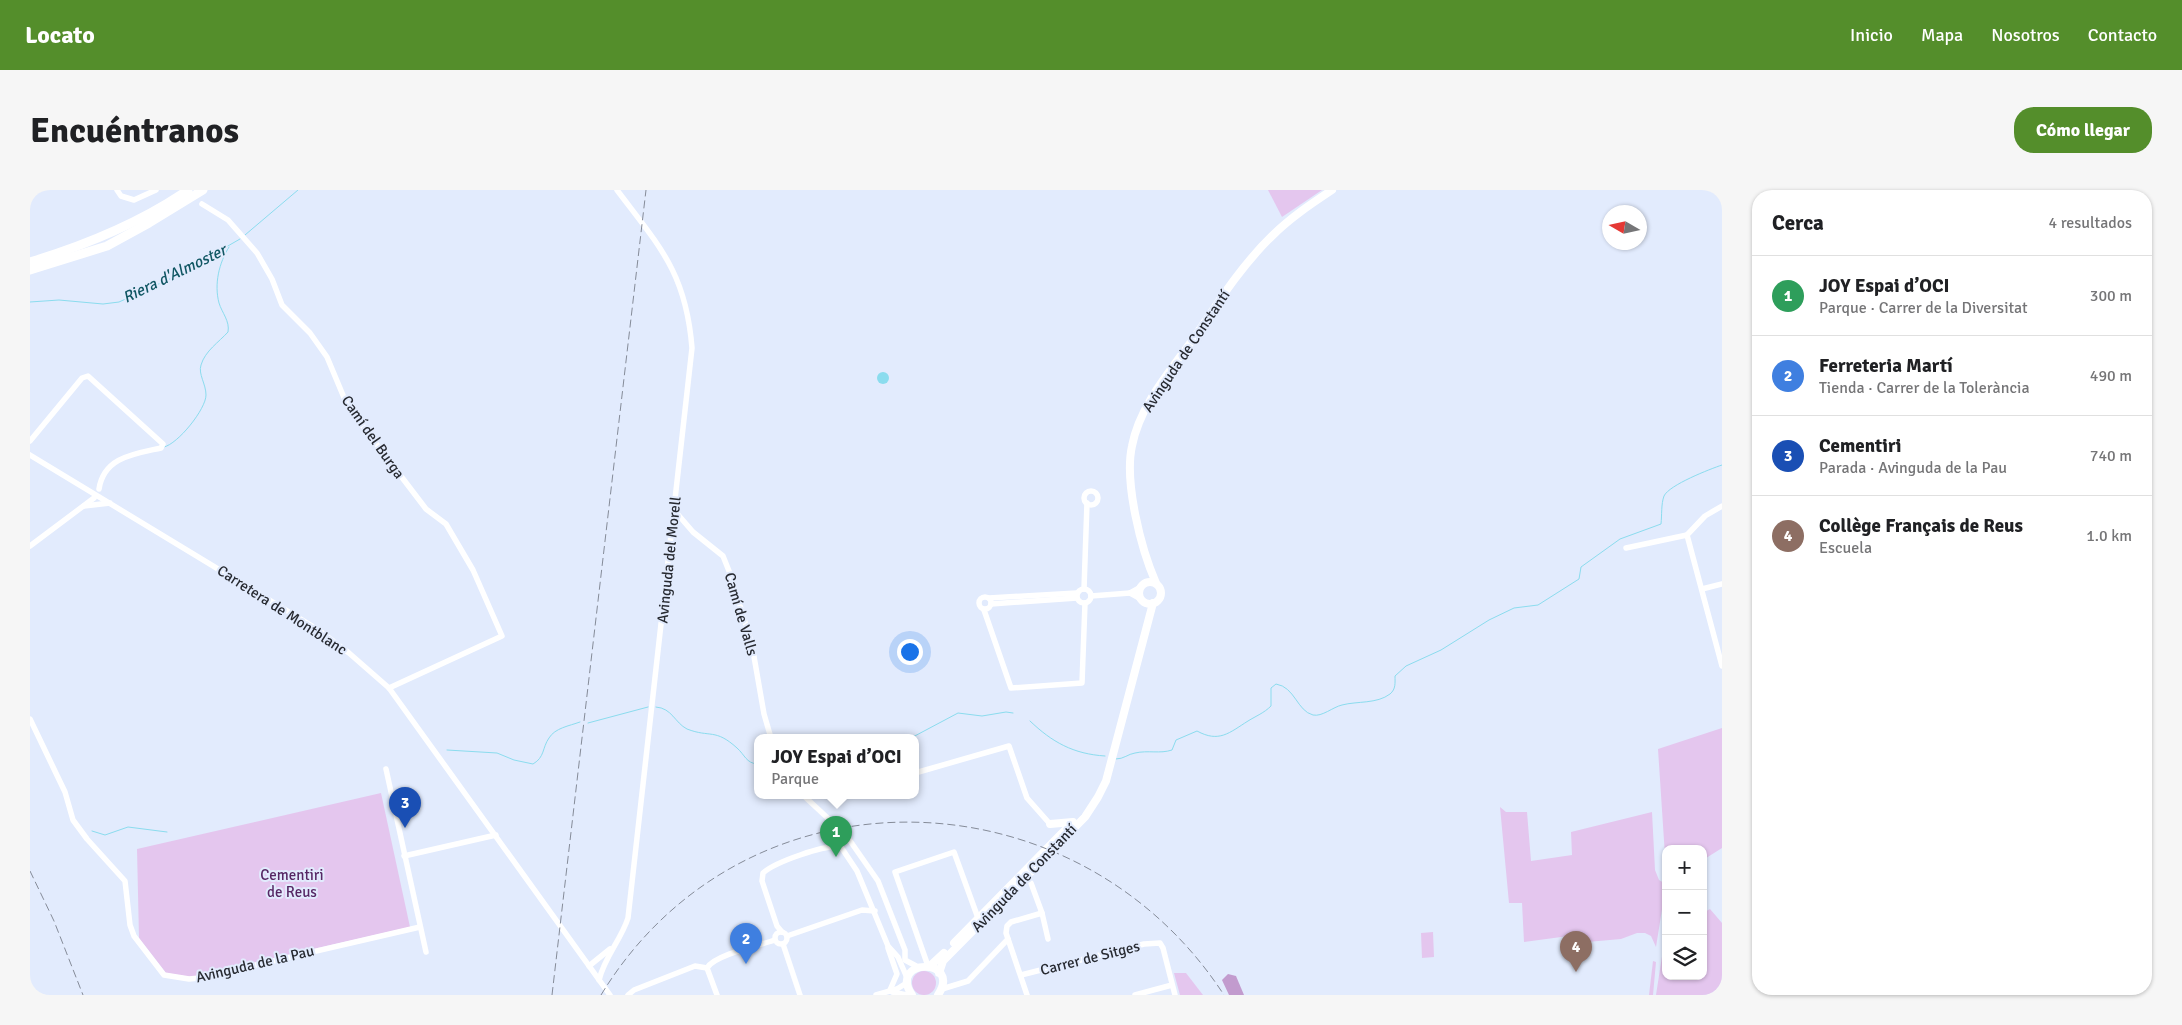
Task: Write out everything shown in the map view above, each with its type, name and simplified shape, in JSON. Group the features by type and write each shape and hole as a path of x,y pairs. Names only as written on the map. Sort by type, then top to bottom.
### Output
{"highway":[{"path":"30,262 109,234 145,217 188,190"},
{"path":"30,276 72,262 107,246 149,223 202,190"},
{"path":"30,258 109,234"},
{"path":"30,270 107,246"}],"main road":[{"name":"Avinguda de Constantí","path":"1156,583 1149,567 1130,477 1131,448 1139,421 1173,367 1260,248 1286,223 1332,190"},
{"path":"1028,881 1029,870 1091,801 1106,778 1149,619 1144,584 1149,567"},
{"path":"1144,584 1156,583 1161,592 1159,600 1147,602"},
{"name":"Avinguda de Constantí","path":"939,973 942,962 950,953 1013,891 1028,881 1092,808 1106,778"},
{"path":"950,953 978,920 1053,842 1092,808"},
{"path":"1050,824 1073,822"},
{"path":"1050,824 1063,834"},
{"path":"1050,824 1053,842"},
{"path":"912,995 908,979 998,901 1013,891"},
{"path":"925,966 939,973 942,979 940,992"}],"street":[{"path":"117,190 121,196 134,200 156,190"},
{"name":"Avinguda del Morell","path":"603,963 625,928 630,906 692,348 690,326 683,293 672,266 646,227 617,190"},
{"name":"Camí del Burga","path":"202,204 228,220 257,253 272,279 282,305 310,333 327,357 349,407 426,509 446,524 473,570 502,636 390,688"},
{"path":"30,441 82,378 88,376 163,444 161,448 132,454 115,461 103,474 99,489"},
{"name":"Carretera de Montblanc","path":"30,455 317,629 390,688 610,995"},
{"path":"30,546 94,498"},
{"path":"82,506 110,503"},
{"path":"1087,503 1084,589 1077,595 990,601 982,598 979,601 980,607 984,610 1011,688 1082,684 1085,603 1091,596 1130,593 1144,584"},
{"path":"1626,548 1687,535 1705,516 1722,506"},
{"name":"Camí de Valls","path":"674,510 693,532 723,556 732,576 752,645 764,714 770,734"},
{"path":"1687,535 1722,666"},
{"path":"1702,589 1722,584"},
{"path":"1084,589 1089,591 1091,596"},
{"path":"1130,593 1147,602"},
{"path":"1077,595 1085,603"},
{"path":"984,610 990,608 990,601"},
{"name":"Avinguda de la Pau","path":"30,719 65,792 73,820 87,839 125,881 130,925 134,936 164,975 169,978 200,978 420,927"},
{"path":"919,773 1009,746 1027,798 1050,824"},
{"path":"386,769 426,952"},
{"path":"807,799 833,823"},
{"path":"404,856 496,835"},
{"path":"846,835 878,881 902,943 906,961 925,966 925,956 895,872 954,852 978,920"},
{"path":"783,944 787,941 785,934 777,926 762,881 763,873 773,866 813,852 832,847 844,849 857,871 875,911 897,972 896,981 887,992"},
{"path":"1028,881 1042,913 1048,939"},
{"path":"862,910 871,902"},
{"path":"775,940 776,933 785,934 862,910 875,911"},
{"path":"1028,995 1006,929 1009,923 1042,913"},
{"path":"940,992 968,981 1008,939"},
{"path":"775,940 778,944 783,944"},
{"path":"707,968 711,963 733,953 775,940"},
{"path":"902,943 902,960 908,979"},
{"name":"Carrer de Sitges","path":"1020,975 1144,944 1160,943 1164,948 1172,986"},
{"path":"783,944 800,995"},
{"path":"590,967 599,957 614,946"},
{"path":"888,946 898,957 908,979"},
{"path":"581,955 599,957"},
{"path":"590,967 603,963"},
{"path":"599,980 603,963"},
{"path":"628,995 634,990 696,966 707,968"},
{"path":"707,968 716,995"},
{"path":"876,995 887,992 908,979"},
{"path":"1135,995 1172,986 1175,995"},
{"path":"887,992 907,995"}],"green space":[{"path":"1268,190 1322,190 1282,217"},
{"path":"1722,728 1722,848 1707,857 1707,845 1664,845 1658,749"},
{"name":"Cementiri de Reus","path":"381,793 410,927 191,977 166,973 139,938 137,849"},
{"path":"1500,807 1506,812 1527,812 1531,861 1572,855 1571,832 1652,812 1655,870 1659,880 1662,882 1662,909 1656,947 1651,936 1645,933 1637,933 1621,939 1576,943 1576,935 1524,942 1522,903 1509,903"},
{"path":"1710,909 1722,923 1722,995 1656,995 1662,956 1662,980 1707,980 1707,911"},
{"path":"1433,932 1434,957 1422,958 1421,933"},
{"path":"1653,961 1656,962 1653,995 1649,995"},
{"path":"924,971 932,975 936,983 932,991 924,995 916,991 912,983 916,975"},
{"path":"1174,973 1186,973 1203,995 1180,995"}],"shaded area":[{"path":"1228,974 1236,976 1244,995 1229,995 1222,980"}],"water":[{"path":"883,372 889,378 883,384 877,378"}],"waterway":[{"name":"Riera d'Almoster","path":"245,235 298,190"},
{"name":"Riera d'Almoster","path":"30,302 59,300 103,304 119,302 174,277 240,239"},
{"path":"164,447 183,433 201,409 206,395 201,365 209,351 228,332 228,324 219,303 217,281 220,267 229,247"},
{"path":"1116,759 1140,752 1172,750 1176,740 1197,731 1212,736 1229,733 1263,713 1271,706 1271,688 1276,684 1288,690 1303,709 1313,715 1320,715 1342,705 1373,701 1385,697 1390,694 1395,686 1395,676 1406,666 1441,650 1489,620 1514,608 1538,605 1579,579 1581,567 1620,539 1661,524 1663,499 1667,492 1690,478 1722,465"},
{"path":"588,723 648,707"},
{"path":"656,707 666,710 687,729 723,738 754,763"},
{"path":"919,734 958,713 982,716 1006,712 1013,713"},
{"path":"1030,721 1046,735 1064,746 1083,753 1105,756"},
{"path":"447,750 497,753 514,760 533,764 540,758 547,742 555,732 580,722"},
{"path":"92,831 105,835 128,827 167,832"}],"tunnel":[{"path":"833,823 846,835"}],"railway":[{"path":"552,995 646,190"},
{"path":"601,995 663,918 738,864 822,832 911,822 1000,834 1085,867 1161,920 1224,995"},
{"path":"30,871 54,921 83,995"}],"place":[{"name":"Cementiri","path":"405,828"},
{"name":"JOY Espai d’OCI","path":"836,857"},
{"name":"Ferreteria Martí","path":"746,964"},
{"name":"Collège Français de Reus","path":"1576,972"}]}
